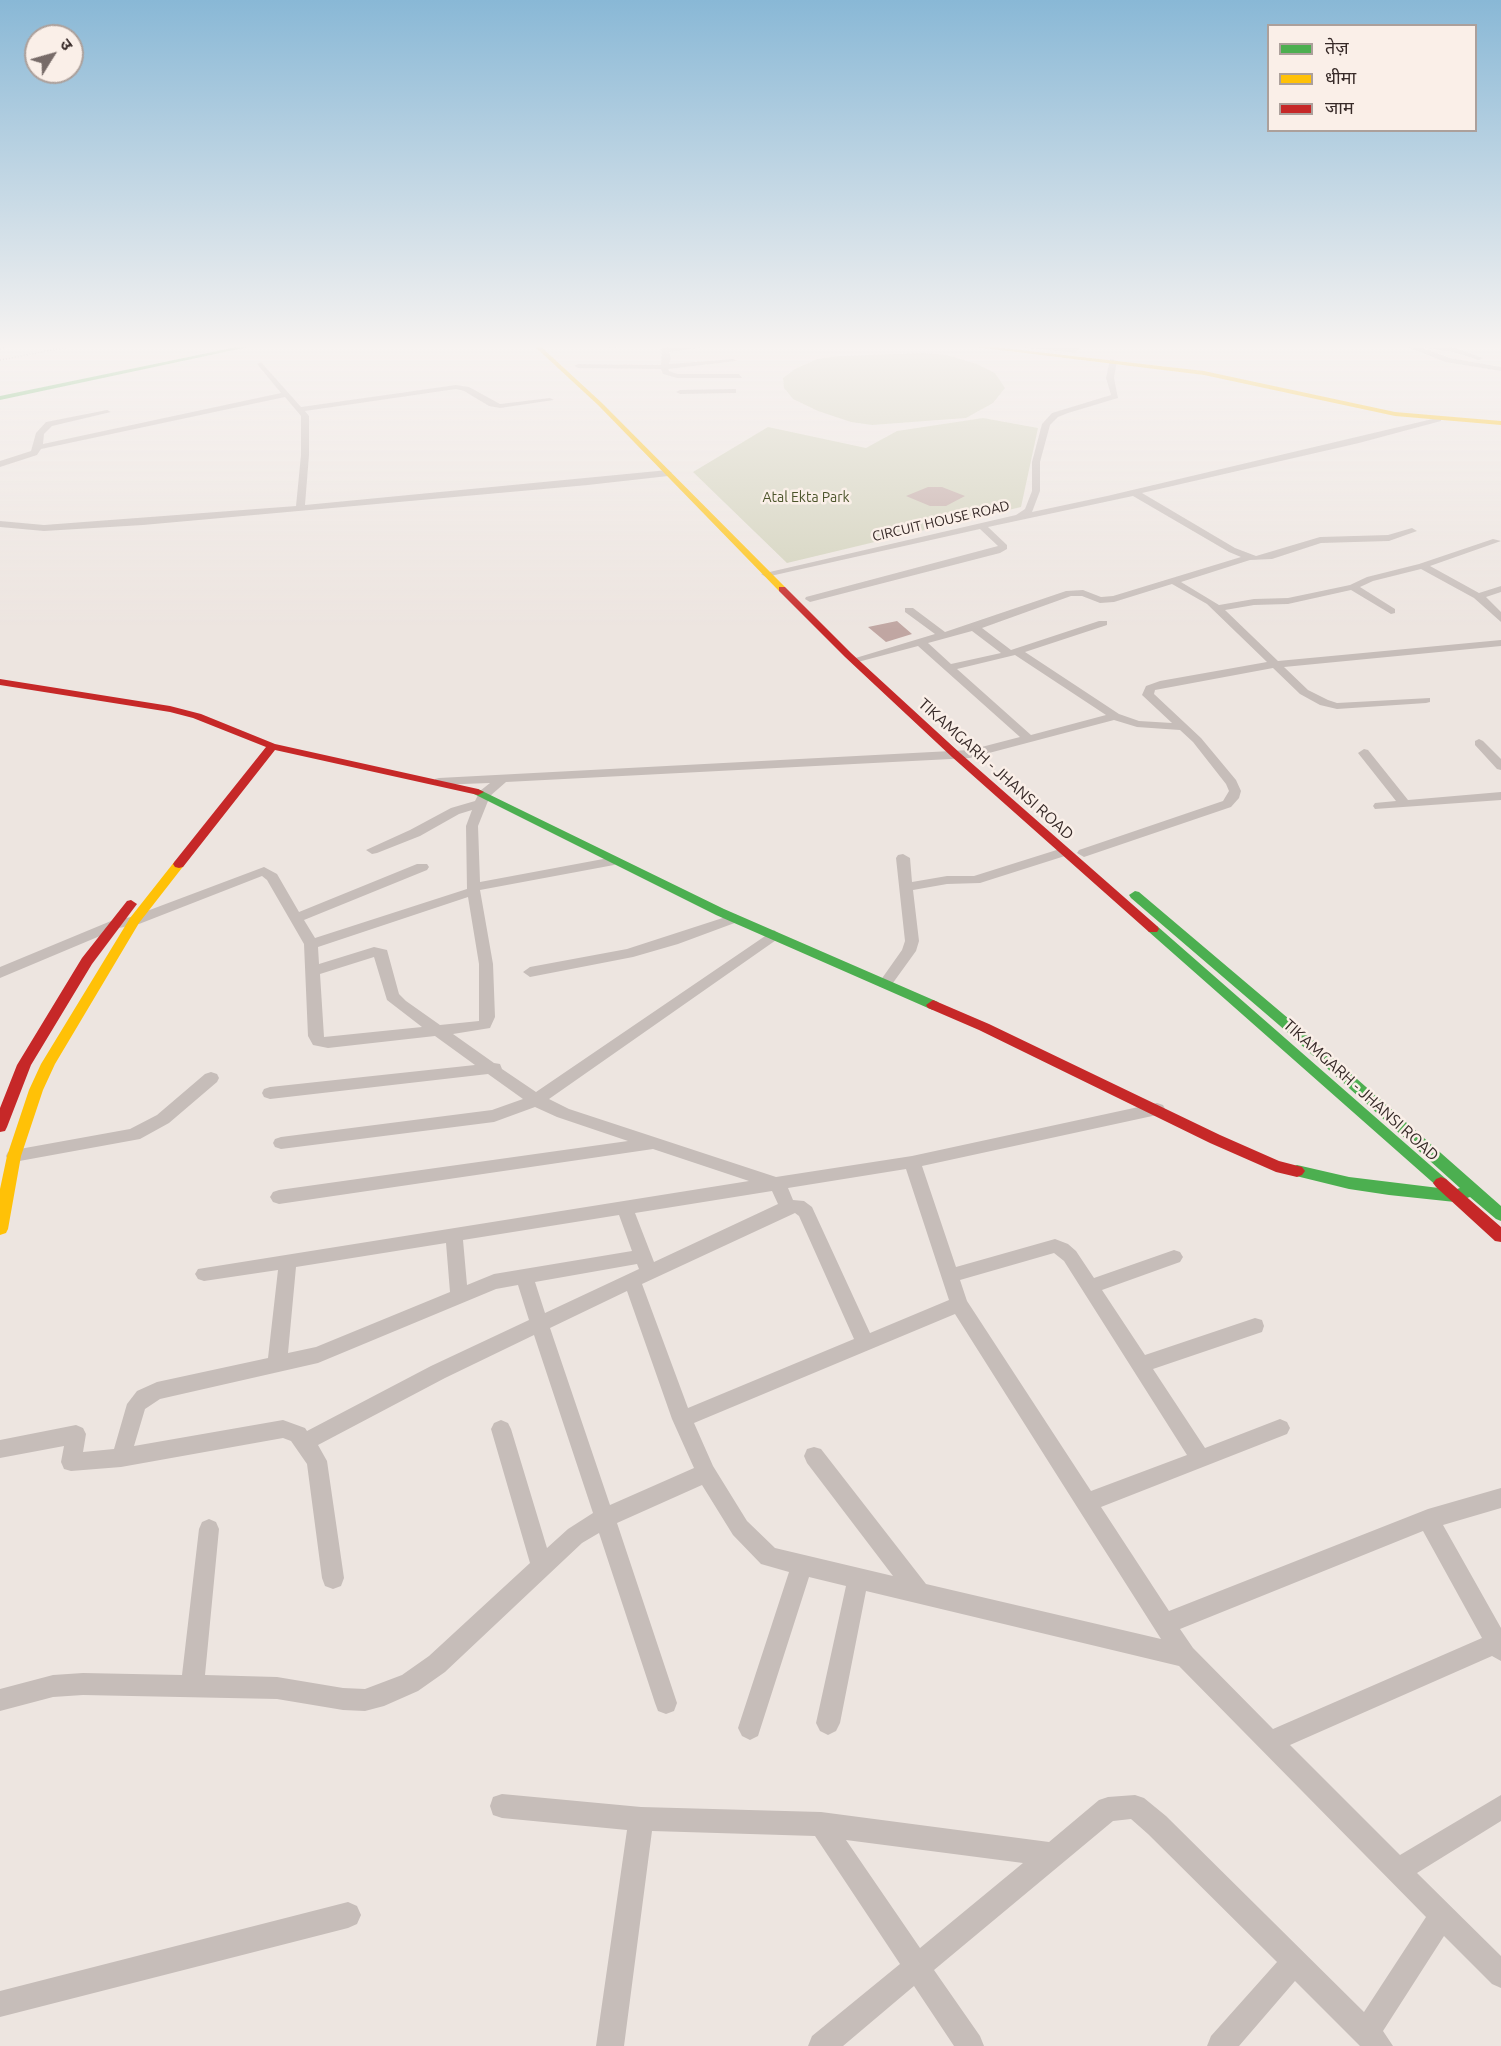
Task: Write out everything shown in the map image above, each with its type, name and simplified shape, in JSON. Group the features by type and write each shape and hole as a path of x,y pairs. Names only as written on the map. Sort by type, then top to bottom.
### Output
{"street":[{"path":"0,464 34,453 39,439"},
{"path":"38,447 73,439"},
{"path":"300,509 306,439"},
{"name":"TIKAMGARH - JHANSI ROAD","path":"641,439 782,570 810,599 860,659 956,755 1063,852 1283,1042 1501,1236"},
{"name":"TIKAMGARH - JHANSI ROAD","path":"642,439 668,473 766,574 860,659 1300,1036 1501,1215"},
{"path":"1042,439 1036,462 1043,499 1070,507"},
{"path":"1018,517 1135,493 1362,439"},
{"path":"0,524 67,527 300,509 668,473"},
{"path":"1135,493 1248,558"},
{"name":"CIRCUIT HOUSE ROAD","path":"766,574 1018,517 1043,499"},
{"path":"810,599 997,551 1004,547 981,525"},
{"path":"860,659 974,627 1070,593 1083,593 1107,600 1248,558 1269,556 1320,540 1389,538 1412,531"},
{"path":"1217,608 1254,602 1288,601 1353,587 1370,579 1422,566 1496,541"},
{"path":"1422,566 1478,596 1490,605 1501,620"},
{"path":"1171,580 1202,596 1217,608 1277,664 1298,687 1312,697 1337,706 1426,700"},
{"path":"1353,587 1391,611"},
{"path":"1478,596 1501,589"},
{"path":"909,610 943,635"},
{"path":"950,667 1013,653 1103,623"},
{"path":"974,627 1115,716 1137,724 1182,727"},
{"path":"920,641 1029,739"},
{"path":"1084,853 1227,804 1233,798 1235,791 1232,783 1197,740 1148,695 1150,688 1160,684 1277,664 1501,643"},
{"path":"0,682 170,709 197,716 254,745 272,746 390,774 439,782 970,754 1115,716"},
{"path":"1479,743 1501,766"},
{"path":"0,1229 14,1156 36,1090 48,1064 134,921 272,746"},
{"path":"1364,753 1404,803"},
{"path":"372,850 415,833 482,799 503,779"},
{"path":"439,782 482,799 735,918 984,1027 1215,1139 1276,1166 1349,1183 1455,1196 1471,1190"},
{"path":"1379,806 1501,796"},
{"path":"0,973 116,924 134,921 264,871 272,877 311,944 316,1036 322,1043 479,1026 487,1021 485,949 474,889 472,825 482,799"},
{"path":"906,887 947,880 975,880 1063,852"},
{"path":"885,984 909,951 912,941 903,858"},
{"path":"0,1126 24,1065 87,961 163,861"},
{"path":"311,944 474,889 615,861"},
{"path":"296,918 422,867"},
{"path":"1092,877 1106,871"},
{"path":"530,972 636,952 735,918"},
{"path":"281,1143 494,1116 536,1100 774,935"},
{"path":"313,971 374,952 382,953 392,996 401,1005 495,1068 536,1100 563,1113 777,1184 788,1207"},
{"path":"1283,1042 1300,1036"},
{"path":"270,1093 495,1068"},
{"path":"14,1156 134,1135 163,1119 212,1078"},
{"path":"204,1274 912,1162 1157,1109"},
{"path":"279,1197 655,1143"},
{"path":"912,1162 959,1304 1185,1656 1501,1975"},
{"path":"305,1442 641,1270 788,1207 798,1206 806,1212 865,1343"},
{"path":"625,1208 682,1419 706,1473 740,1528 769,1557 1185,1656"},
{"path":"454,1234 459,1295"},
{"path":"950,1276 1055,1246 1070,1256 1200,1458"},
{"path":"1090,1287 1174,1257"},
{"path":"277,1365 288,1261"},
{"path":"121,1458 137,1404 144,1397 157,1391 318,1356 494,1282 524,1276 641,1270"},
{"path":"524,1276 666,1703"},
{"path":"682,1419 959,1304"},
{"path":"1141,1365 1255,1326"},
{"path":"1086,1503 1280,1428"},
{"path":"0,1449 76,1434 71,1462 121,1458 283,1429 298,1434 316,1461 333,1578"},
{"path":"501,1429 542,1567"},
{"path":"814,1456 920,1593"},
{"path":"0,1700 20,1693 63,1685 277,1688 343,1699 365,1700 384,1695 410,1683 437,1664 575,1536 604,1518 706,1473"},
{"path":"1164,1624 1428,1519 1501,1498"},
{"path":"1270,1742 1499,1647 1428,1519"},
{"path":"192,1686 209,1529"},
{"path":"750,1728 802,1565"},
{"path":"828,1723 858,1578"},
{"path":"502,1806 641,1819 821,1824 1054,1855"},
{"path":"822,2046 1108,1809 1135,1807 1157,1826 1372,2040 1442,1916"},
{"path":"1397,1871 1501,1807"},
{"path":"609,2046 641,1819"},
{"path":"821,1824 970,2046"},
{"path":"0,2004 348,1915"},
{"path":"1221,2046 1294,1962"}],"green space":[{"name":"Atal Ekta Park","path":"747,439 826,439 866,448 882,439 1036,439 1021,507 787,563 693,472"}],"building":[{"path":"928,487 942,487 965,496 946,506 930,506 906,496"},
{"path":"897,621 912,634 886,642 868,627"}],"traffic: fast":[{"path":"478,792 720,912 933,1005"},
{"path":"1135,895 1284,1022 1501,1215"},
{"path":"1153,929 1441,1183"},
{"path":"1297,1171 1389,1189 1455,1196 1471,1190"}],"traffic: slow":[{"path":"635,439 782,589"},
{"path":"0,1229 14,1156 36,1090 48,1064 134,921 179,864"}],"traffic: jam":[{"path":"782,589 848,655 956,755 1153,929"},
{"path":"0,682 170,709 197,716 272,746 478,792"},
{"path":"179,864 272,746"},
{"path":"0,1127 24,1065 87,961 131,904"},
{"path":"933,1005 984,1027 1215,1139 1276,1166 1297,1171"},
{"path":"1441,1183 1501,1236"}]}
